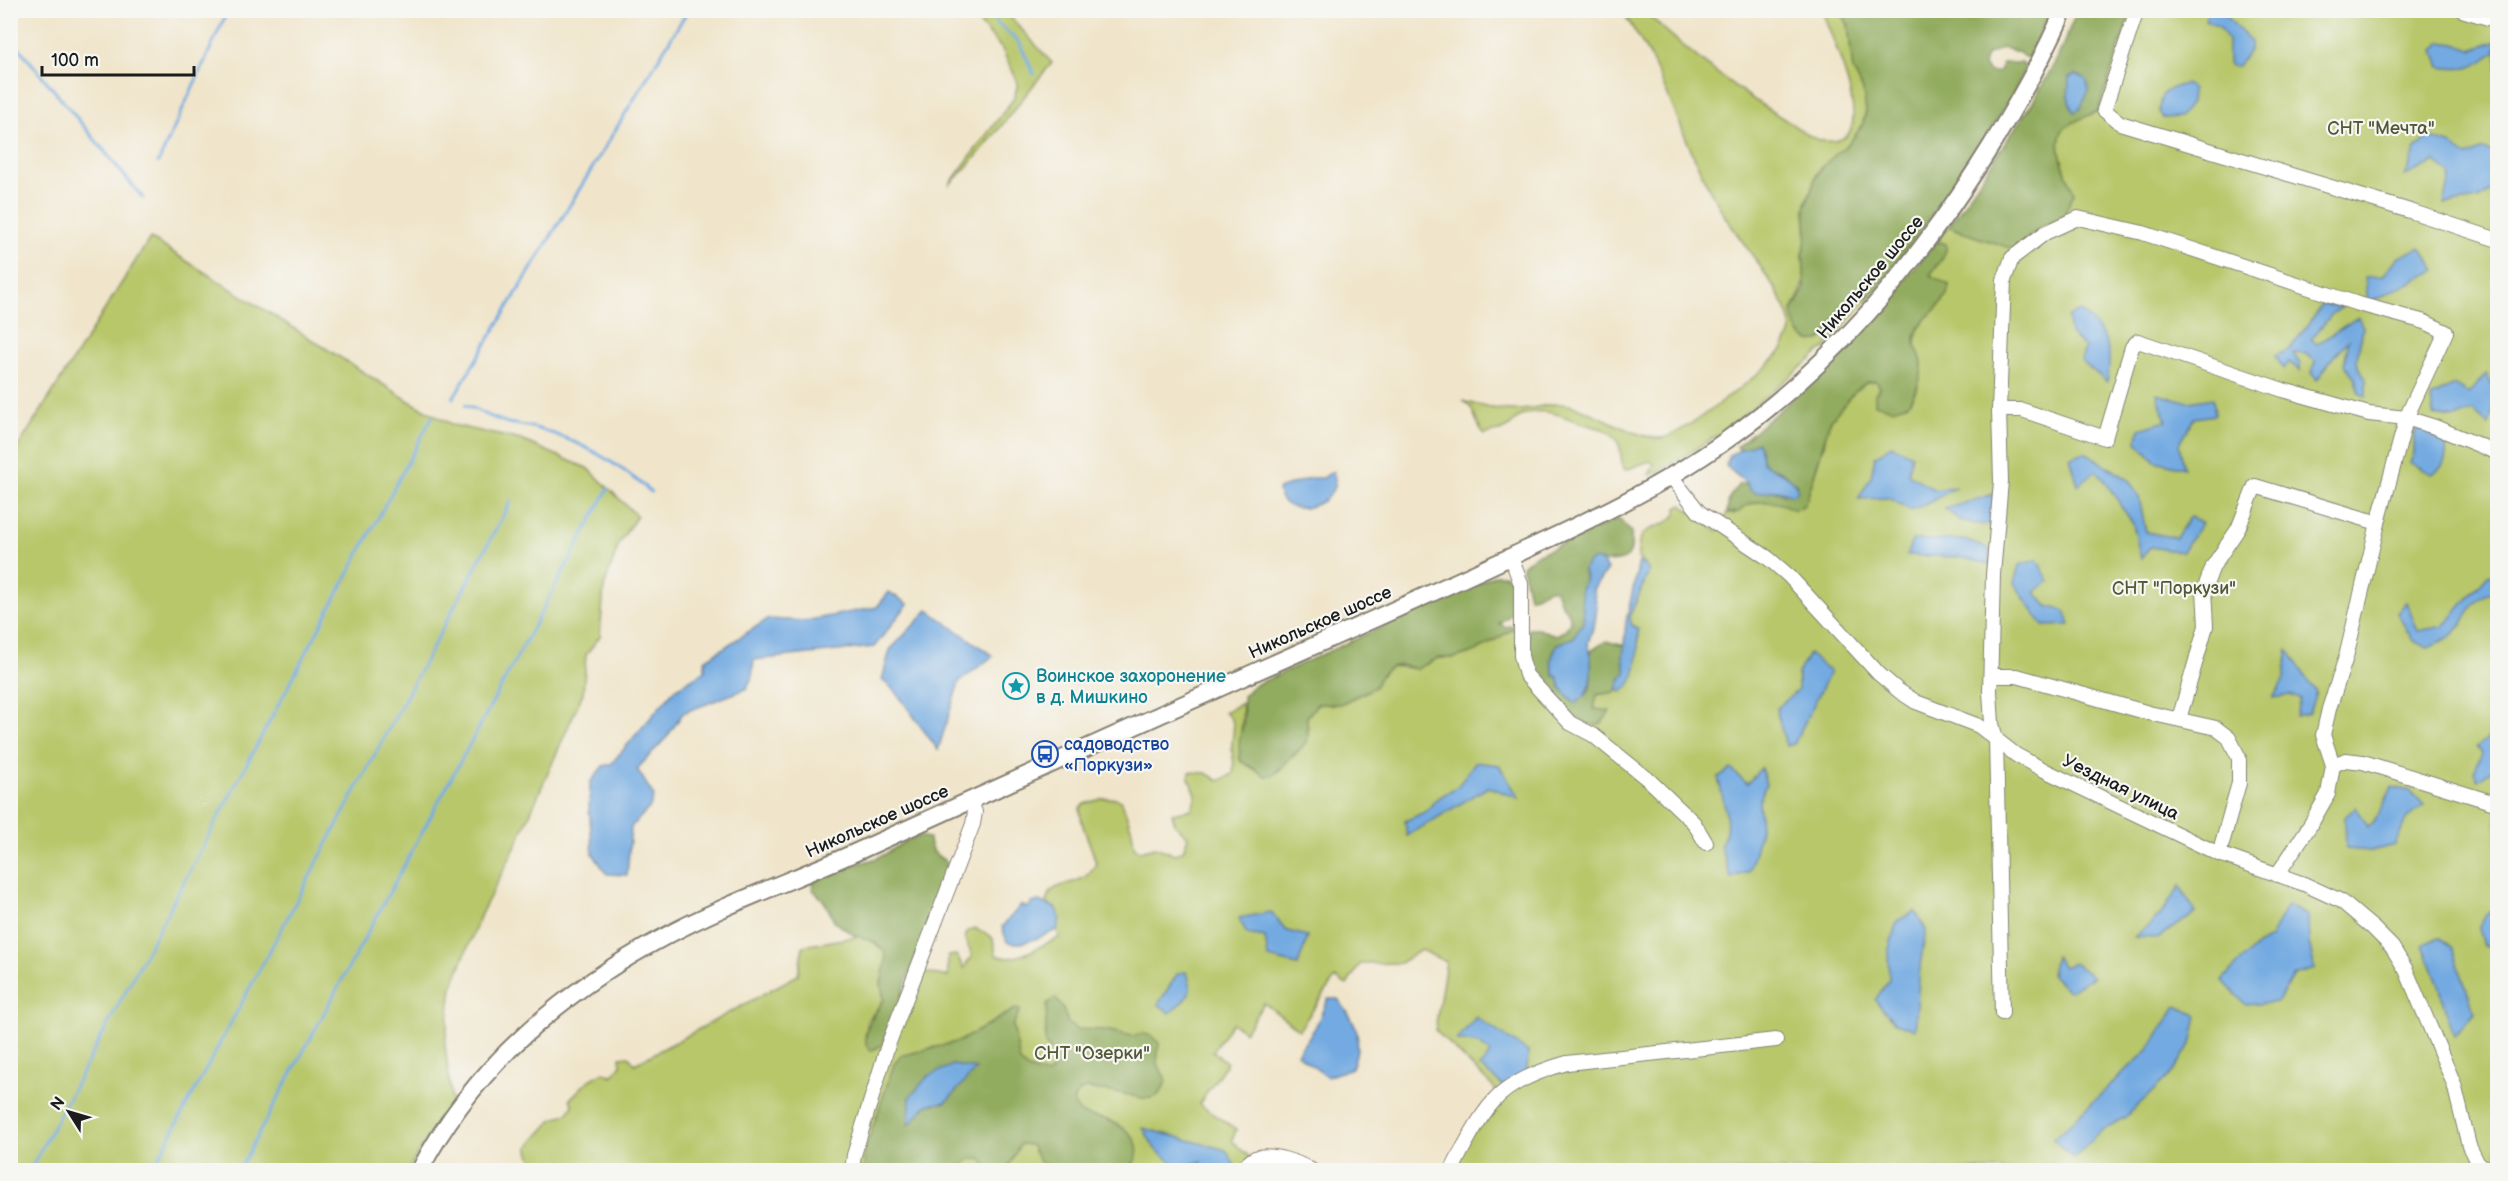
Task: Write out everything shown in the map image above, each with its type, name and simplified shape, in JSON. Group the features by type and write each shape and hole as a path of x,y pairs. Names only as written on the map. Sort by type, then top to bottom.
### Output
{"main road":[{"name":"Никольское шоссе","path":"420,1170 432,1146 494,1067 545,1016 588,982 677,930 970,801 1511,557 1590,520 1671,476 1726,440 1778,401 1834,351 1895,283 1943,218 2015,109 2064,10"}],"street":[{"path":"2138,10 2104,110 2120,123 2498,240"},
{"path":"2462,10 2498,21"},
{"path":"2002,1012 1996,739 1992,724 1992,676 1993,575 2001,481 1999,410 2004,280 2012,258 2045,233 2078,218 2144,233 2355,303 2424,322 2446,332 2406,418 2346,657 2328,709 2322,735 2333,765 2328,794 2277,875"},
{"path":"1999,410 2022,410 2105,438 2132,347 2138,341 2283,390 2369,414 2406,418 2435,427 2498,453"},
{"name":"Уездная улица","path":"1671,476 1699,512 1768,558 1789,576 1879,674 1916,702 1980,726 2016,755 2044,770 2219,854 2304,884 2341,901 2392,947 2406,969 2454,1084 2469,1146 2480,1168"},
{"path":"2179,719 2206,626 2204,590 2213,566 2238,528 2255,486 2378,523"},
{"path":"1511,557 1521,584 1521,656 1526,675 1570,723 1593,735 1650,781 1694,823 1706,843"},
{"path":"1992,676 2017,676 2149,713 2216,728 2229,738 2239,758 2239,783 2219,854"},
{"path":"2333,765 2346,760 2363,762 2498,804"},
{"path":"852,1170 854,1155 888,1045 973,824 975,812 970,801"},
{"path":"1452,1170 1492,1102 1510,1087 1544,1069 1568,1063 1776,1040"},
{"path":"1240,1170 1256,1158 1272,1158 1300,1164 1311,1170"},
{"path":"2480,1168 2498,1169"}],"green space":[{"path":"973,11 1005,11 1052,63 990,141 949,185 1014,98 1018,83 1002,49 976,19"},
{"path":"1622,11 1644,11 1732,84 1808,135 1829,141 1846,136 1851,129 1853,118 1849,87 1822,11 1840,11 1848,24 1853,70 1863,90 1867,106 1862,126 1850,142 1818,171 1806,203 1807,239 1803,255 1805,282 1792,311 1799,333 1807,340 1813,341 1824,337 1844,303 1872,295 1826,347 1724,431 1661,471 1649,475 1654,464 1650,461 1625,470 1617,441 1611,433 1604,429 1553,413 1537,412 1521,416 1507,428 1485,435 1473,412 1462,401 1491,408 1513,410 1557,404 1569,405 1628,430 1662,438 1686,427 1755,376 1776,357 1789,338 1791,325 1781,299 1712,194 1648,53"},
{"path":"1840,11 2051,11 2027,59 2018,52 2002,48 1986,55 1983,65 1989,72 1998,72 2003,63 2022,63 2025,67 2008,104 1943,200 1880,286 1870,295 1844,304 1825,336 1813,342 1800,334 1792,311 1805,288 1803,255 1807,234 1805,208 1816,177 1826,163 1850,142 1862,126 1866,112 1863,90 1853,70 1848,24"},
{"path":"2077,11 2131,11 2098,111 2071,124 2060,135 2062,160 2074,193 2063,217 2038,229 2015,250 1949,226 2032,103 2057,59","holes":["2086,83 2089,90 2080,109 2069,103 2069,84"]},
{"name":"СНТ \"Поркузи\"","path":"2131,11 2497,11 2497,1170 1445,1170 1496,1090 1435,1030 1446,962 1421,950 1400,963 1360,964 1347,985 1335,978 1299,1030 1264,1003 1245,1032 1232,1023 1213,1051 1227,1063 1199,1104 1236,1129 1232,1141 1256,1163 1249,1170 532,1170 534,1165 528,1147 552,1120 568,1113 573,1106 570,1099 588,1081 604,1072 612,1076 621,1065 620,1057 629,1056 635,1064 798,975 803,946 861,936 874,942 885,952 886,960 881,984 884,999 868,1021 865,1037 923,972 948,977 948,956 956,955 964,968 972,955 965,939 967,932 974,928 991,936 996,955 1004,957 1020,956 1059,938 1057,930 1060,918 1057,909 1046,903 1048,897 1055,888 1085,877 1096,864 1082,822 1080,808 1101,799 1116,798 1122,802 1132,831 1134,847 1140,851 1155,847 1175,854 1183,851 1188,837 1175,824 1172,813 1192,809 1196,794 1189,779 1190,772 1206,773 1219,781 1233,774 1234,729 1232,720 1224,712 1242,703 1240,760 1265,776 1278,772 1295,755 1308,737 1307,717 1317,704 1340,704 1368,691 1381,672 1391,666 1417,669 1438,658 1454,658 1470,653 1516,627 1576,718 1598,725 1609,711 1594,709 1597,694 1617,690 1622,692 1628,686 1635,671 1638,629 1632,625 1629,617 1648,574 1648,569 1638,558 1641,537 1645,532 1670,520 1677,513 1677,508 1682,505 1717,531 1727,513 1734,514 1746,506 1759,502 1773,502 1787,506 1807,499 1829,423 1838,409 1861,385 1876,381 1879,388 1917,389 1920,357 1916,350 1917,332 1926,318 1942,303 1949,285 1929,275 1942,259 1940,242 1935,243 1949,226 2015,250 2038,229 2063,217 2074,193 2062,160 2060,135 2071,124 2098,111"},
{"path":"150,238 411,402 453,425 521,440 589,469 637,516 619,543 604,587 600,636 586,655 583,693 515,848 481,914 452,987 445,1045 452,1103 408,1170 11,1170 11,458"},
{"path":"1935,243 1946,244 1946,250 1930,275 1949,285 1948,293 1919,327 1916,334 1915,343 1922,361 1922,370 1918,386 1908,404 1892,409 1875,404 1875,394 1879,388 1876,381 1867,382 1853,393 1830,421 1803,506 1795,510 1774,502 1758,502 1744,507 1739,512 1727,513 1729,498 1739,484 1747,484 1750,490 1776,491 1784,494 1797,484 1781,471 1768,467 1763,462 1758,442 1740,451 1737,446 1842,357"},
{"path":"1619,519 1631,532 1630,553 1628,557 1619,561 1603,562 1600,560 1584,569 1584,622 1573,638 1557,644 1551,660 1554,676 1558,677 1561,688 1572,701 1587,694 1590,687 1591,651 1606,641 1625,646 1623,658 1626,673 1615,692 1597,695 1594,709 1610,711 1601,724 1592,725 1582,721 1561,706 1527,670 1528,629 1538,629 1556,635 1563,632 1569,623 1570,616 1553,590 1548,589 1529,597 1522,566 1534,556"},
{"path":"1495,575 1505,575 1515,583 1516,611 1499,623 1506,627 1513,625 1516,627 1479,650 1454,658 1438,658 1417,669 1402,665 1391,667 1382,674 1375,687 1340,704 1317,704 1307,717 1308,737 1305,744 1272,776 1265,776 1240,760 1239,743 1244,719 1243,696 1253,686"},
{"path":"920,836 929,838 932,850 947,862 946,872 884,1044 871,1051 866,1045 866,1038 871,1020 884,999 881,984 886,960 885,952 874,942 854,935 835,922 824,901 813,890 812,883 827,873 879,857 908,840"},
{"name":"СНТ \"Озерки\"","path":"1055,998 1062,1006 1068,1023 1076,1029 1105,1030 1133,1036 1142,1033 1151,1036 1159,1043 1157,1062 1166,1080 1158,1095 1153,1098 1141,1098 1086,1088 1078,1093 1073,1101 1083,1114 1117,1124 1134,1138 1138,1151 1129,1170 1052,1170 1039,1161 1031,1145 1021,1144 1006,1170 989,1170 981,1158 971,1159 956,1170 864,1170 864,1153 894,1064 900,1056 960,1041 1015,1009 1020,1010 1013,1025 1020,1062 1028,1069 1047,1075 1054,1068 1057,1059 1045,1044 1047,1004"}],"water":[{"path":"2209,10 2223,11 2251,41 2250,49 2238,66 2231,66 2228,63 2228,40 2221,28 2205,20"},
{"path":"2497,41 2496,51 2482,62 2457,69 2440,67 2434,50 2441,42 2471,50"},
{"path":"2076,74 2086,79 2089,90 2080,109 2074,112 2068,91 2069,77"},
{"path":"2185,84 2192,89 2191,103 2180,117 2163,118 2159,112 2162,95 2168,90"},
{"path":"2428,137 2449,144 2467,156 2483,149 2497,153 2497,187 2478,199 2444,204 2451,175 2435,162 2405,176 2416,149"},
{"path":"2420,247 2436,270 2368,303 2365,277 2383,276 2397,258"},
{"path":"2322,305 2344,306 2333,313 2311,339 2317,344 2358,317 2363,327 2357,358 2358,367 2366,379 2366,397 2359,393 2355,379 2344,364 2349,340 2317,380 2312,373 2315,361 2306,354 2293,353 2300,364 2300,371 2289,362 2284,369 2275,356 2290,349"},
{"path":"2081,311 2097,327 2106,342 2109,360 2107,382 2081,361 2085,347 2070,334 2068,316"},
{"path":"2486,374 2497,394 2489,425 2473,411 2455,418 2433,415 2431,397 2454,385 2468,394"},
{"path":"2157,394 2189,402 2213,398 2215,415 2194,418 2179,444 2184,468 2155,461 2136,441 2140,429 2166,421"},
{"path":"2419,429 2446,440 2445,460 2441,468 2432,474 2410,463 2414,453 2414,431"},
{"path":"1758,442 1763,462 1793,480 1798,491 1792,495 1778,490 1756,493 1726,466 1729,455"},
{"path":"1891,445 1912,455 1908,474 1935,490 1956,487 1927,504 1910,510 1889,498 1858,499 1871,477 1875,457"},
{"path":"2085,452 2129,480 2139,497 2146,532 2176,538 2190,516 2202,523 2182,552 2150,547 2141,559 2133,524 2105,481 2096,471 2078,485 2070,457"},
{"path":"1333,471 1335,483 1331,493 1323,501 1300,508 1290,506 1282,500 1278,489 1310,478 1323,478"},
{"path":"1994,494 1992,526 1962,522 1945,509"},
{"path":"1912,540 1964,540 1989,549 1990,564 1958,557 1907,555"},
{"path":"1595,559 1603,562 1607,570 1593,589 1597,606 1595,622 1588,643 1591,655 1591,683 1584,697 1575,703 1561,688 1558,677 1554,676 1551,660 1557,644 1573,638 1584,622 1581,589 1586,578 1584,570 1587,563"},
{"path":"2037,560 2049,581 2035,592 2047,606 2065,611 2070,625 2043,626 2014,583 2019,565"},
{"path":"1639,562 1648,569 1648,574 1629,617 1632,625 1638,629 1637,664 1632,680 1622,692 1617,690 1621,678 1626,673 1623,658 1626,621"},
{"path":"2497,573 2497,593 2489,593 2477,601 2451,636 2428,648 2413,641 2397,613 2406,602 2418,631 2444,626 2488,575"},
{"path":"889,592 908,604 874,647 754,660 752,678 746,689 683,713 667,737 637,769 654,796 650,807 631,827 627,875 607,874 593,854 589,809 590,783 603,766 611,764 675,689 705,671 705,660 768,619 805,621 877,607"},
{"path":"928,610 993,656 959,682 938,750 896,692 882,680 890,650"},
{"path":"2288,650 2316,692 2309,713 2296,716 2300,699 2290,695 2273,698 2284,679"},
{"path":"1809,654 1830,672 1794,744 1786,746 1776,709 1798,690 1798,673"},
{"path":"2497,722 2497,766 2478,780 2474,772 2482,753 2477,747 2489,737"},
{"path":"1475,762 1499,765 1519,798 1488,787 1407,836 1405,821 1427,811 1435,800 1458,786"},
{"path":"1761,768 1766,784 1759,802 1761,828 1750,871 1731,878 1720,846 1724,839 1727,822 1718,777 1731,769 1747,784"},
{"path":"2392,787 2411,791 2424,805 2406,819 2395,845 2371,851 2346,849 2345,817 2356,807 2368,827 2379,814"},
{"path":"2180,886 2196,913 2157,938 2134,937 2160,916"},
{"path":"1039,901 1057,909 1060,918 1057,930 1026,942 1007,942 1002,927 1021,905 1027,908"},
{"path":"2287,905 2308,916 2309,943 2315,969 2294,975 2277,1002 2246,1005 2222,980 2257,945 2270,938"},
{"path":"2497,906 2497,945 2484,946 2479,928 2486,915"},
{"path":"1915,911 1926,930 1920,966 1915,1030 1894,1022 1875,1000 1889,980 1888,952 1897,921"},
{"path":"1271,912 1287,931 1308,936 1298,965 1268,958 1265,937 1247,934 1239,918"},
{"path":"2439,937 2452,948 2475,1013 2454,1036 2438,982 2423,945"},
{"path":"2055,956 2063,967 2074,963 2093,977 2068,991 2051,974"},
{"path":"1186,972 1190,991 1185,1000 1170,1013 1158,1004 1178,973"},
{"path":"1328,999 1338,999 1345,1008 1354,1024 1358,1039 1352,1068 1327,1077 1297,1054 1315,1028"},
{"path":"2176,1006 2197,1015 2192,1041 2175,1070 2127,1116 2101,1131 2074,1158 2053,1139 2149,1049"},
{"path":"1476,1017 1528,1052 1527,1074 1503,1086 1480,1067 1491,1053 1479,1044 1457,1040"},
{"path":"953,1065 976,1069 946,1102 927,1105 909,1125 910,1097 928,1076"},
{"path":"1143,1128 1226,1150 1235,1166 1229,1170 1197,1170 1202,1161 1180,1168 1155,1149"}],"waterway":[{"path":"158,163 228,10"},
{"path":"453,398 688,10"},
{"path":"989,10 998,24 1019,42 1034,74"},
{"path":"10,37 143,198"},
{"path":"465,405 502,421 539,429 584,447 626,472 651,492"},
{"path":"30,1170 432,417"},
{"path":"239,1170 608,489"},
{"path":"152,1170 511,501"}],"place":[{"name":"Воинское захоронение в д. Мишкино","path":"1016,686"},
{"name":"садоводство «Поркузи»","path":"1045,754"}],"park label":[{"name":"СНТ \"Мечта\"","path":"2381,128"}]}
